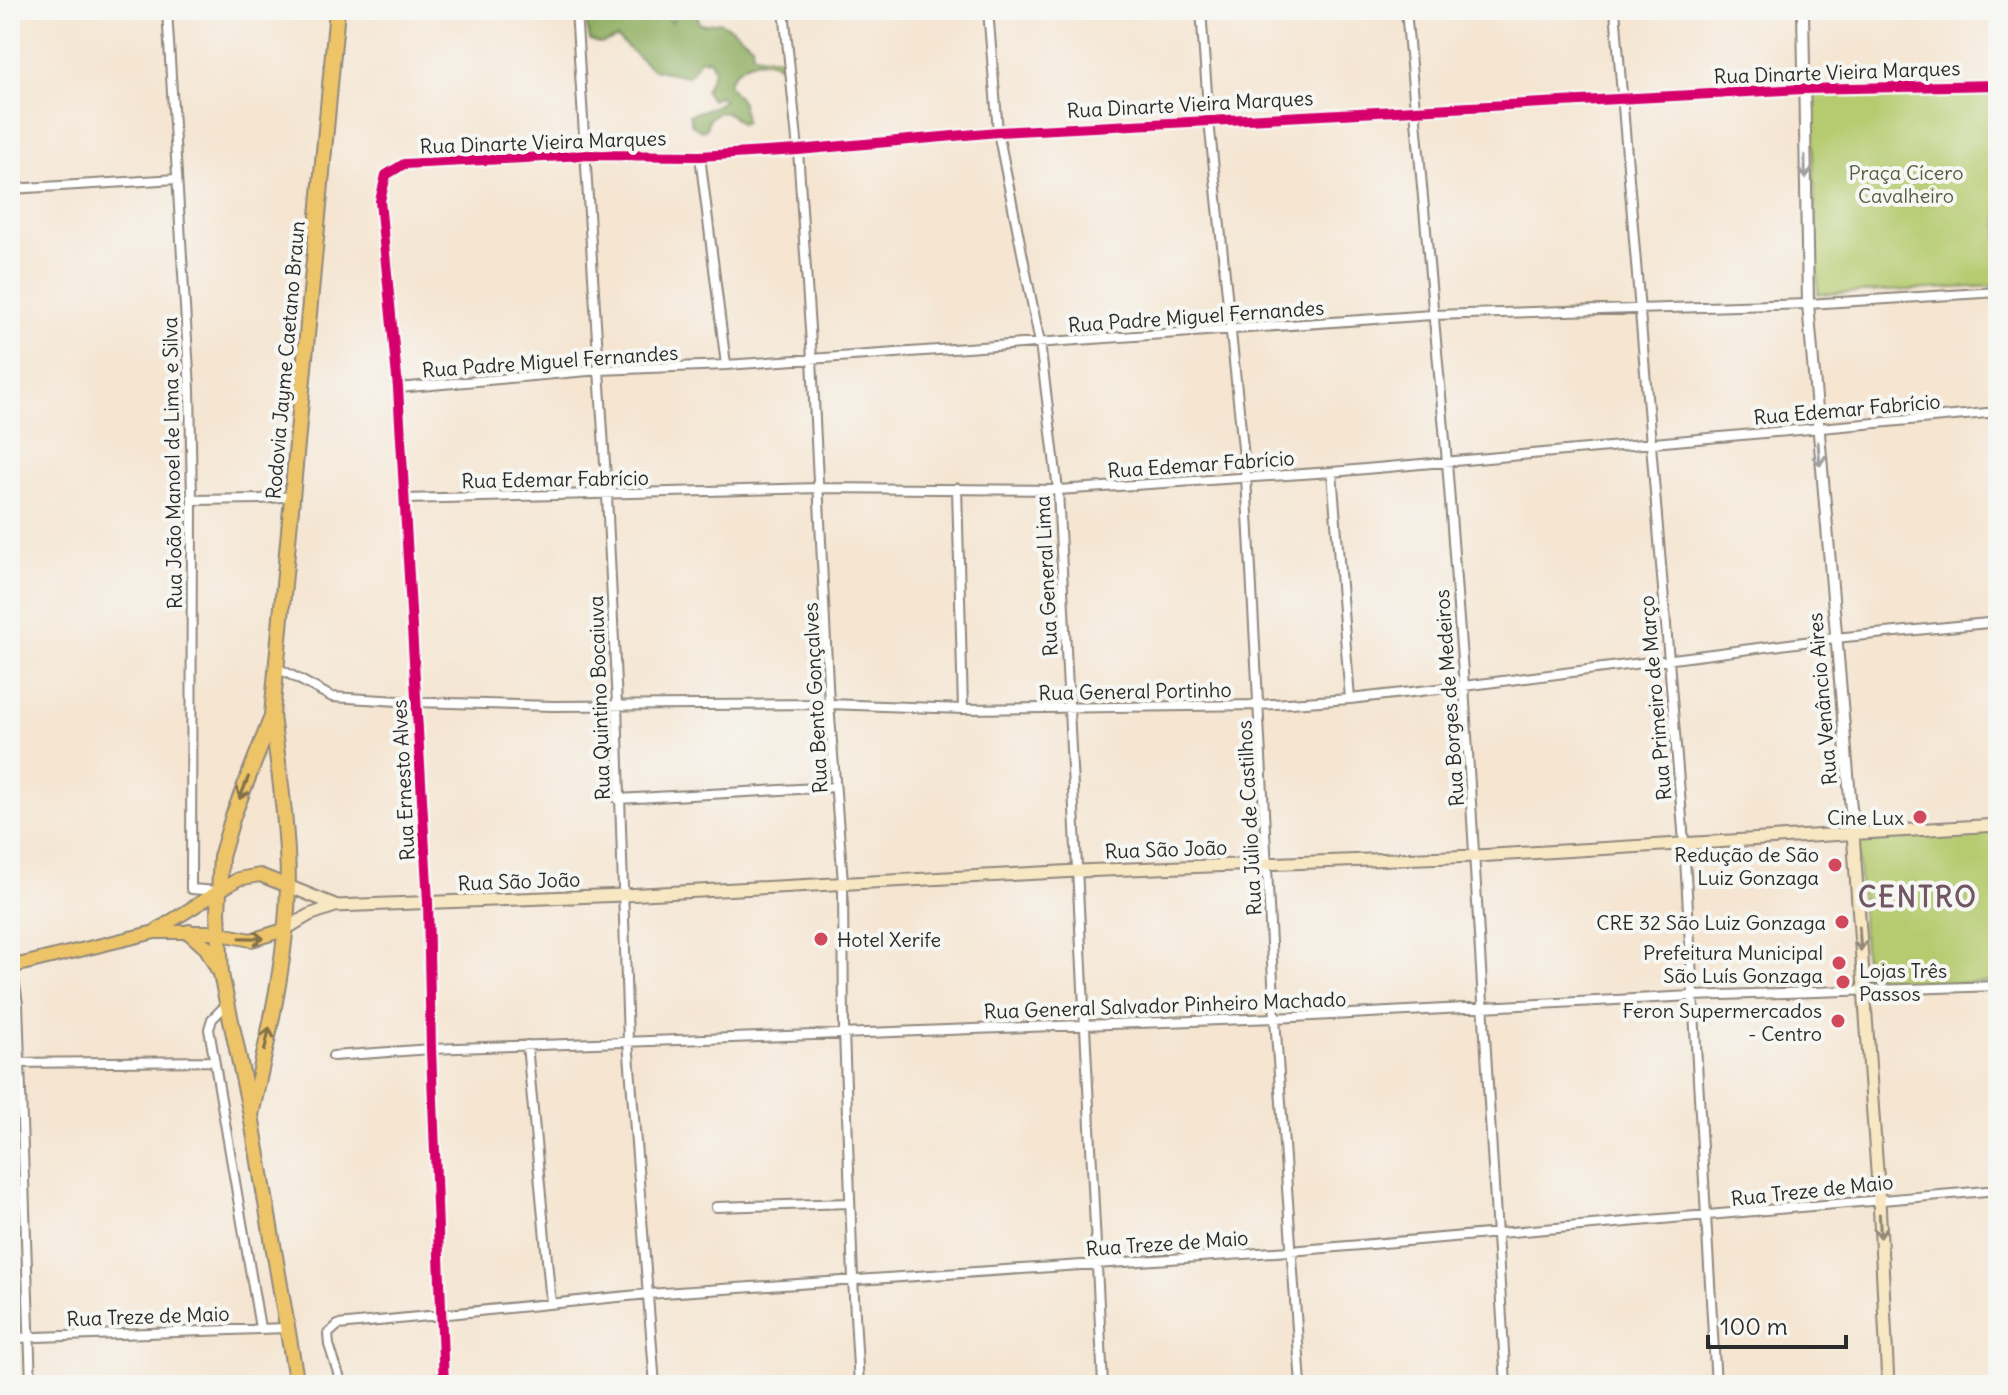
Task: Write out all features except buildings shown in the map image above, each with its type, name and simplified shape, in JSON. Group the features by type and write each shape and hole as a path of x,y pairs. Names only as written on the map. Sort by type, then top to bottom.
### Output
{"highway":[{"name":"Rodovia Jayme Caetano Braun","path":"251,1115 282,967 288,886 286,821 272,715 337,10"},
{"name":"Rodovia Jayme Caetano Braun","path":"218,891 221,857 233,816 272,715"},
{"path":"218,891 221,974 251,1115 297,1385"},
{"path":"189,932 207,948 221,974"}],"main road":[{"name":"Rua São João","path":"284,930 309,915 335,906 624,895 1078,871 1476,856 1998,825"},
{"name":"Rua Venâncio Aires","path":"1853,833 1879,1199 1888,1385"},
{"path":"155,932 238,879 254,875 288,886"},
{"name":"Rua São João","path":"288,886 335,906"},
{"path":"11,966 155,932 219,934 251,940 284,930"}],"street":[{"name":"Rua João Manoel de Lima e Silva","path":"167,10 190,389 191,889 218,891"},
{"name":"Rua Quintino Bocaiuva","path":"576,10 607,495 628,1041 655,1385"},
{"name":"Rua Bento Gonçalves","path":"784,10 798,150 820,488 829,704 843,882 844,1032 859,1385"},
{"name":"Rua General Lima","path":"988,10 998,132 1040,343 1058,490 1103,1385"},
{"name":"Rua Júlio de Castilhos","path":"1201,10 1209,121 1246,477 1275,1018 1301,1385"},
{"name":"Rua Borges de Medeiros","path":"1406,10 1464,686 1506,1385"},
{"name":"Rua Primeiro de Março","path":"1615,10 1684,842 1716,1385"},
{"name":"Rua Venâncio Aires","path":"1803,10 1808,304 1853,833"},
{"name":"Rua Dinarte Vieira Marques","path":"386,175 404,164 585,155 700,156 998,132 1803,89 1998,85"},
{"path":"700,156 726,365"},
{"name":"Rua Ernesto Alves","path":"386,175 380,201 398,388 428,902 444,1385"},
{"path":"10,189 177,179"},
{"name":"Rua Padre Miguel Fernandes","path":"398,388 599,370 726,365 1432,315 1808,304 1998,292"},
{"name":"Rua Edemar Fabrício","path":"405,499 820,488 1058,490 1332,472 1998,412"},
{"path":"1332,472 1350,699"},
{"path":"957,488 963,709"},
{"path":"192,500 292,496"},
{"name":"Rua General Portinho","path":"276,667 332,697 416,702 829,704 1068,710 1259,705 1350,699 1835,638 1998,622"},
{"path":"618,799 835,787"},
{"path":"11,966 18,1004 15,1063 31,1385"},
{"name":"Rua General Salvador Pinheiro Machado","path":"333,1056 431,1049 1275,1018 1692,996 1998,986"},
{"path":"227,1004 212,1019 209,1029 260,1328"},
{"path":"527,1045 551,1303"},
{"path":"15,1063 213,1061"},
{"name":"Rua Treze de Maio","path":"342,1385 328,1334 338,1325 648,1294 1290,1251 1998,1190"},
{"path":"716,1207 850,1203"},
{"name":"Rua Treze de Maio","path":"10,1338 286,1328"}],"green space":[{"path":"583,10 658,10 672,22 675,10 697,10 699,23 719,22 752,45 753,53 783,59 787,61 786,66 753,61 742,66 733,74 728,85 742,102 745,122 741,124 728,113 718,112 701,131 692,125 689,115 724,100 720,96 711,100 705,91 714,70 710,60 700,59 687,76 652,69 617,38 601,44 590,40"},
{"name":"Praça Cícero Cavalheiro","path":"1998,89 1998,286 1818,294 1811,94"},
{"path":"1998,830 1998,982 1866,986 1857,840"}],"cycle path":[{"path":"444,1385 428,902 398,388 380,201 386,175 404,164 585,155 700,156 998,132 1803,89 1998,85"}],"place":[{"name":"Cine Lux","path":"1920,817"},
{"name":"Redução de São Luiz Gonzaga","path":"1835,865"},
{"name":"CRE 32 São Luiz Gonzaga","path":"1842,922"},
{"name":"Hotel Xerife","path":"821,939"},
{"name":"Prefeitura Municipal São Luís Gonzaga","path":"1839,963"},
{"name":"Lojas Três Passos","path":"1843,982"},
{"name":"Feron Supermercados - Centro","path":"1838,1021"}],"district":[{"name":"CENTRO","path":"1918,897"}]}
